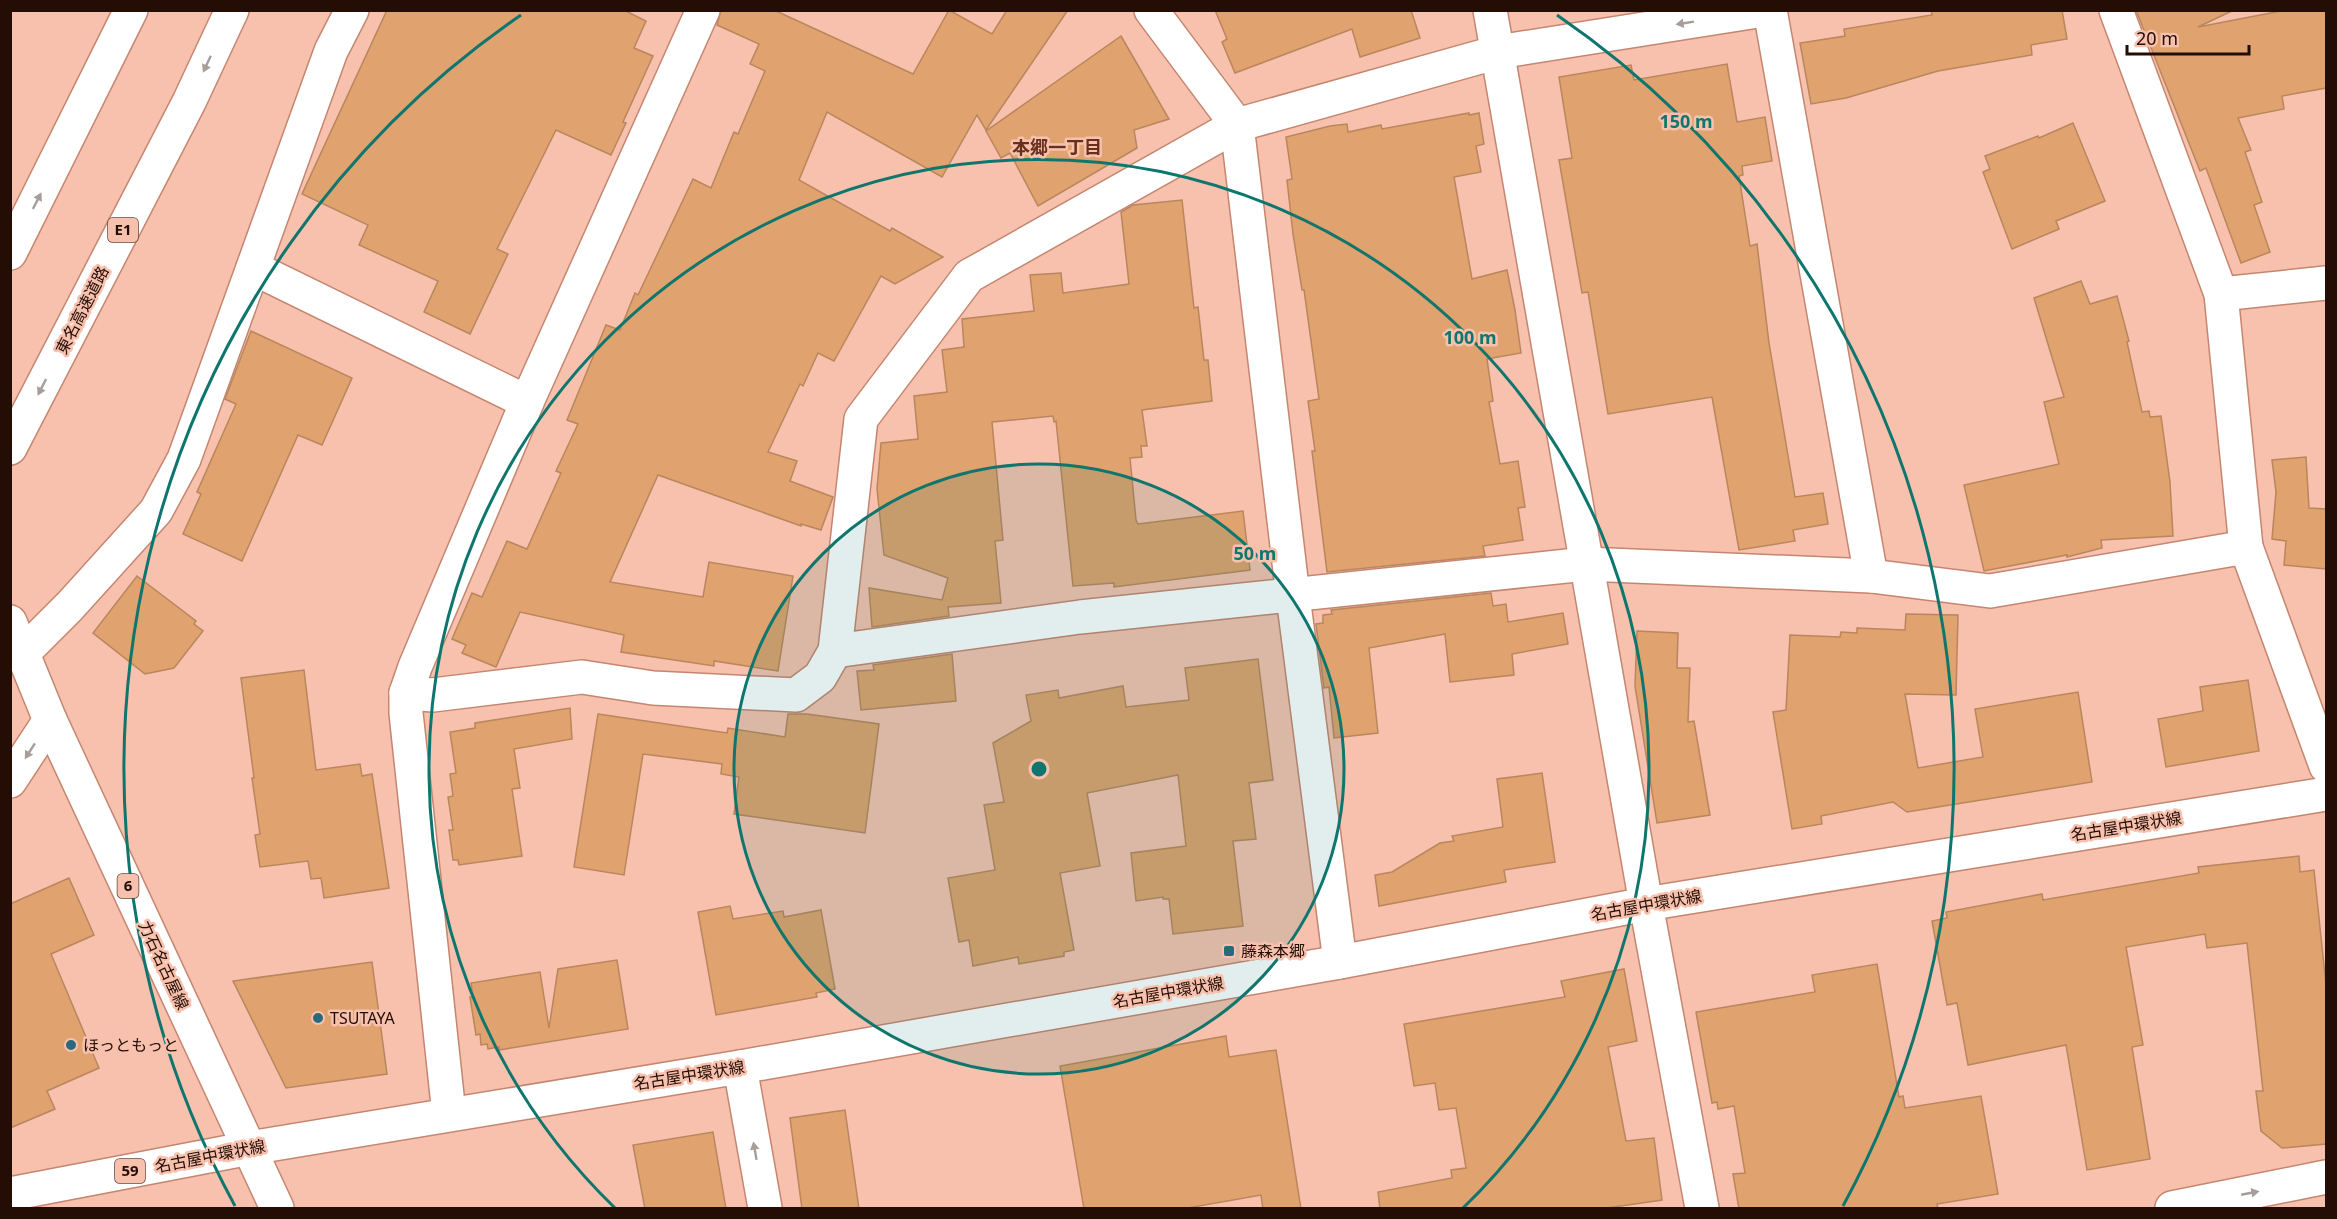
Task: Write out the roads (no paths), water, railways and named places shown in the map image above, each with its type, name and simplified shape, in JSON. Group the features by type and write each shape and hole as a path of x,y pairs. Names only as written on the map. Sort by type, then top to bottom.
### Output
{"main road":[{"path":"10,253 131,10"},
{"name":"東名高速道路","path":"10,448 189,102 232,10"},
{"path":"23,654 156,511 184,459 331,51 352,10"},
{"path":"448,1114 416,817 406,693 527,402 703,10"},
{"path":"1151,10 1237,125 1293,596 1340,962"},
{"path":"1490,10 1646,904 1702,1209"},
{"path":"406,693 433,695 582,677 653,688 796,695 820,677 835,651 861,419 969,276 1237,125 1498,52 1764,10"},
{"path":"1770,10 1871,576"},
{"path":"2116,10 2221,294 2246,547 2326,766"},
{"path":"253,268 527,402"},
{"path":"2221,294 2326,283"},
{"path":"835,651 1080,617 1586,564 1871,576 1990,591 2246,547"},
{"name":"力石名古屋線","path":"10,622 50,720 277,1209"},
{"path":"10,781 50,720"},
{"name":"名古屋中環状線","path":"10,1194 250,1148 740,1067 1340,962 1646,904 2326,794"},
{"path":"740,1067 765,1209"},
{"path":"2172,1209 2326,1177"}],"place":[{"name":"藤森本郷","path":"1229,951"},
{"name":"TSUTAYA","path":"318,1018"},
{"name":"ほっともっと","path":"71,1045"}],"district":[{"name":"本郷一丁目","path":"1057,148"}]}
